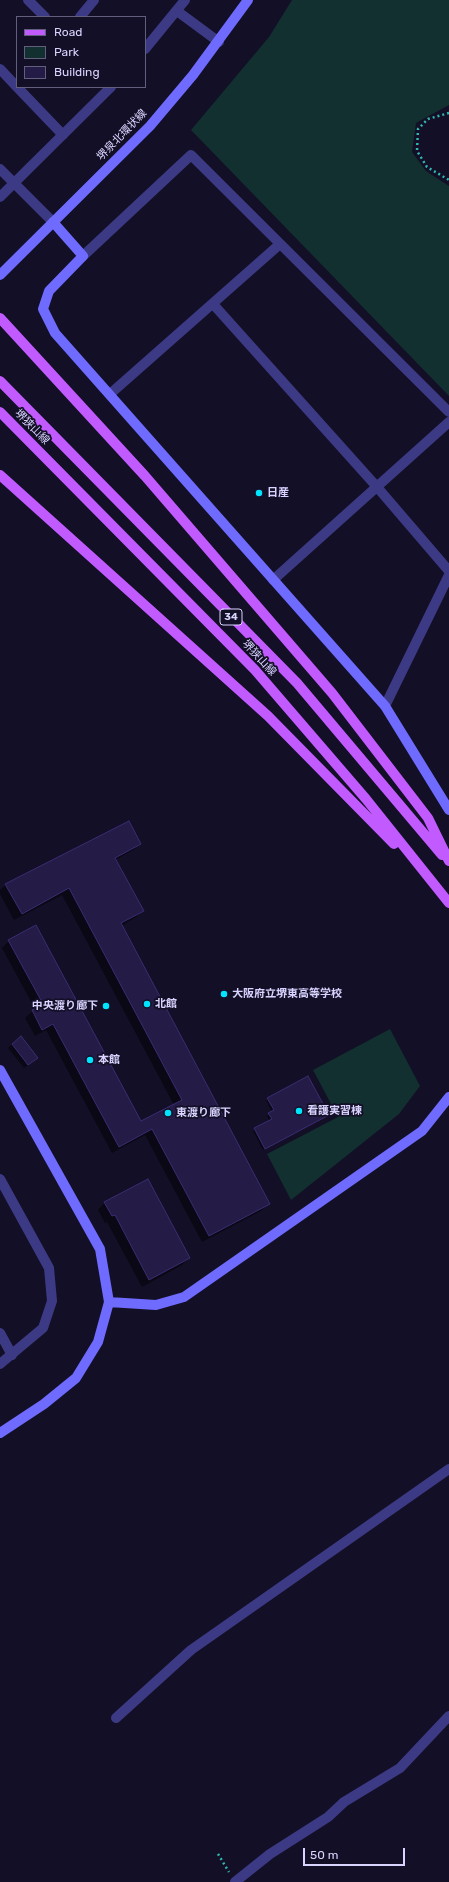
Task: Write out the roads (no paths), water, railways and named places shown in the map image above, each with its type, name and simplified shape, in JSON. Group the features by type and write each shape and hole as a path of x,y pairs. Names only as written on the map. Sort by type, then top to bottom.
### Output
{"main road":[{"path":"0,318 146,476 332,693 428,818 449,862"},
{"name":"堺狭山線","path":"0,381 297,683 449,862"},
{"name":"堺狭山線","path":"0,412 255,670 366,799 449,903"},
{"path":"0,475 268,716 428,878"}],"street":[{"path":"28,0 44,16"},
{"path":"81,16 94,0"},
{"path":"146,48 177,12 185,0"},
{"name":"堺泉北環状線","path":"0,275 150,126 219,42 248,0"},
{"path":"177,12 219,42"},
{"path":"0,69 16,86"},
{"path":"18,88 63,135"},
{"path":"0,197 110,88"},
{"path":"449,412 191,155 83,256 49,291 43,310 55,332 385,706 449,810"},
{"path":"0,169 53,222 83,256"},
{"path":"110,394 280,244"},
{"path":"213,304 377,487 449,571"},
{"path":"273,580 449,422"},
{"path":"385,706 449,576"},
{"path":"0,1070 100,1249 109,1302 98,1342 76,1378 44,1404 0,1433"},
{"path":"109,1302 156,1305 184,1297 422,1131 449,1096"},
{"path":"0,1179 48,1268 52,1302 43,1328 0,1364"},
{"path":"0,1333 12,1355"},
{"path":"116,1718 191,1650 449,1469"},
{"path":"235,1882 270,1854 328,1817 344,1802 400,1768 449,1716"}],"place":[{"name":"日産","path":"259,493"},
{"name":"大阪府立堺東高等学校","path":"224,994"},
{"name":"北館","path":"147,1004"},
{"name":"中央渡り廊下","path":"106,1006"},
{"name":"本館","path":"90,1060"},
{"name":"看護実習棟","path":"299,1111"},
{"name":"東渡り廊下","path":"168,1113"}]}
